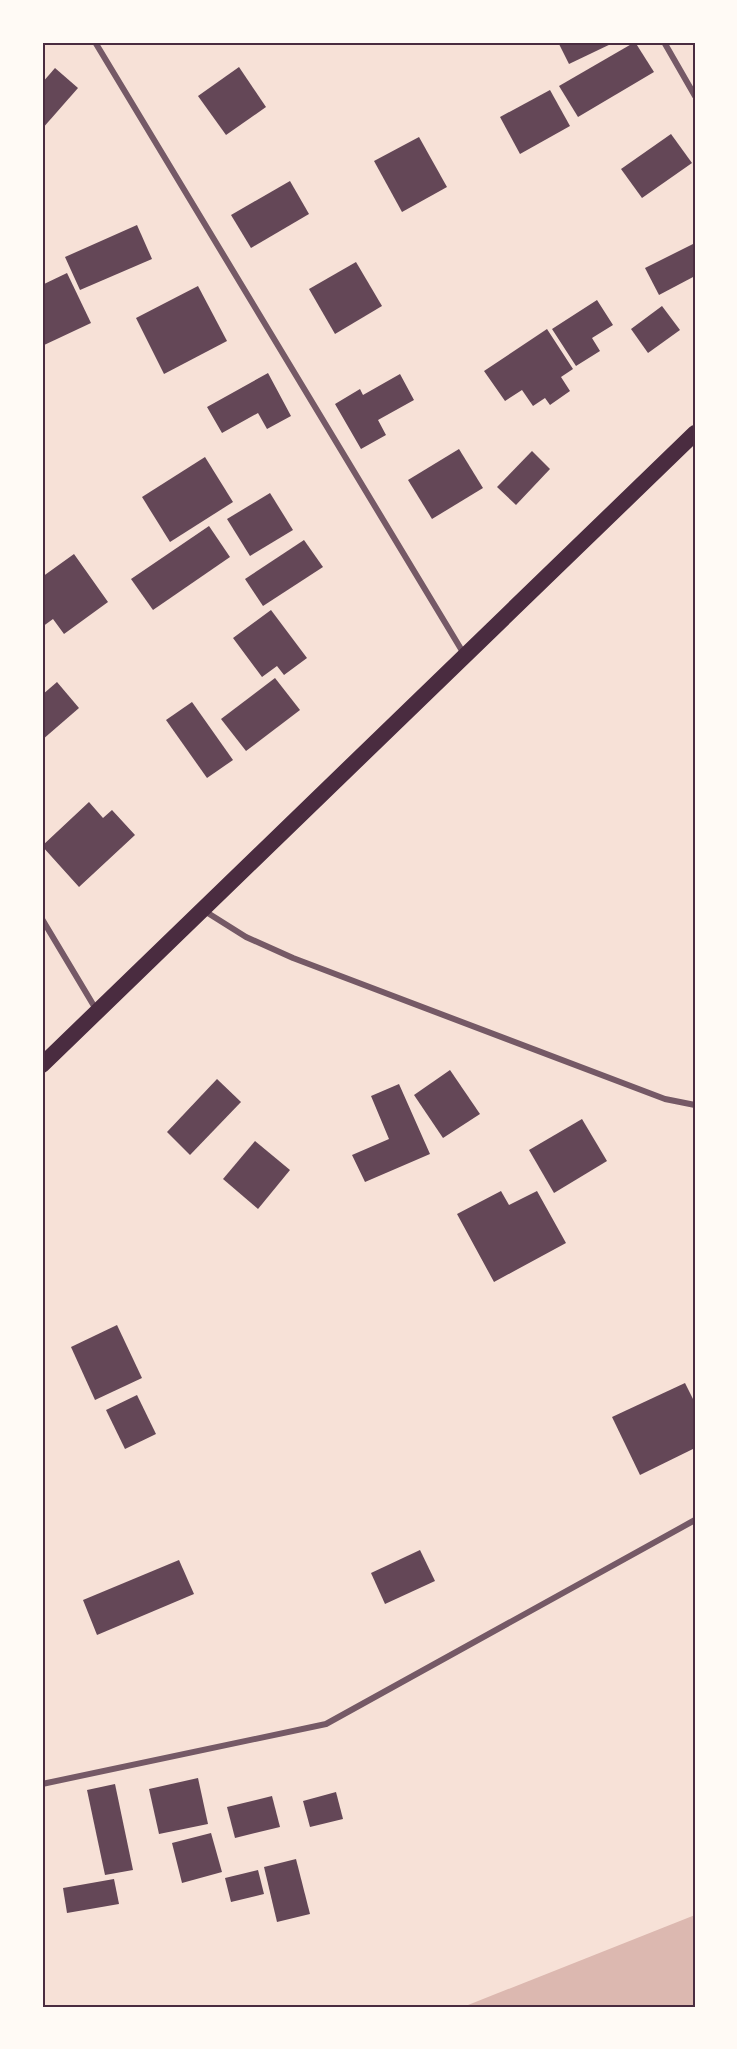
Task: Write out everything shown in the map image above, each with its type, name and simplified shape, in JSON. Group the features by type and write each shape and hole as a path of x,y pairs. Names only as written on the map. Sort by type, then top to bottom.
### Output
{"highway":[{"path":"42,1065 98,1013 464,654 695,433"}],"street":[{"path":"95,42 464,654"},
{"path":"664,42 695,96"},
{"path":"203,910 246,937 293,958 665,1098 695,1105"},
{"path":"42,919 98,1013"},
{"path":"42,1784 326,1724 695,1520"}],"shaded area":[{"path":"695,1915 695,2007 463,2007"}],"building":[{"path":"558,42 615,42 569,64"},
{"path":"635,42 654,72 578,117 559,86"},
{"path":"239,67 266,107 226,135 198,96"},
{"path":"55,68 78,88 42,129 42,83"},
{"path":"550,90 570,126 520,154 500,117"},
{"path":"671,134 692,163 642,198 621,169"},
{"path":"419,137 447,187 402,212 374,161"},
{"path":"290,181 309,214 251,248 231,215"},
{"path":"137,225 152,259 80,290 65,257"},
{"path":"695,243 695,276 659,295 645,268"},
{"path":"356,262 382,306 335,334 309,289"},
{"path":"67,273 91,323 42,346 42,285"},
{"path":"198,286 227,341 164,374 136,318"},
{"path":"597,300 613,325 592,338 600,351 576,366 552,329"},
{"path":"662,306 680,330 648,353 631,329"},
{"path":"547,329 573,369 561,377 570,391 550,405 545,398 533,406 522,390 505,401 484,371"},
{"path":"268,373 291,416 267,429 258,413 222,433 207,407"},
{"path":"400,374 414,400 378,420 386,435 361,449 335,404 360,389 363,395"},
{"path":"459,449 483,488 432,519 408,480"},
{"path":"532,451 550,469 516,505 497,487"},
{"path":"205,457 233,502 170,542 142,497"},
{"path":"270,493 293,530 250,556 227,519"},
{"path":"209,526 230,557 153,610 131,579"},
{"path":"304,540 323,567 263,606 245,579"},
{"path":"74,554 108,602 64,634 53,619 42,627 42,577"},
{"path":"271,610 307,658 284,675 277,666 262,677 233,638"},
{"path":"275,678 300,710 246,751 221,719"},
{"path":"57,682 79,708 42,740 42,695"},
{"path":"192,702 233,760 207,778 166,720"},
{"path":"89,802 103,818 112,810 135,835 79,887 42,846"},
{"path":"450,1070 480,1114 443,1138 414,1095"},
{"path":"217,1079 241,1102 190,1155 167,1132"},
{"path":"399,1084 430,1154 365,1182 352,1155 389,1139 371,1096"},
{"path":"582,1119 607,1161 554,1193 529,1150"},
{"path":"255,1141 290,1170 258,1209 223,1179"},
{"path":"501,1191 509,1205 537,1191 566,1243 494,1282 457,1214"},
{"path":"117,1325 142,1378 95,1400 71,1347"},
{"path":"685,1383 695,1403 695,1448 640,1475 612,1417"},
{"path":"137,1395 156,1434 125,1449 106,1410"},
{"path":"420,1550 435,1581 385,1604 371,1573"},
{"path":"179,1560 194,1594 97,1635 83,1600"},
{"path":"198,1778 208,1824 159,1834 149,1789"},
{"path":"115,1784 133,1870 105,1875 87,1790"},
{"path":"336,1792 343,1819 310,1827 303,1801"},
{"path":"272,1796 280,1827 235,1838 227,1807"},
{"path":"211,1833 222,1872 182,1883 172,1843"},
{"path":"296,1859 310,1914 277,1922 264,1867"},
{"path":"258,1870 264,1894 231,1902 225,1878"},
{"path":"114,1879 119,1904 67,1913 63,1888"}]}
